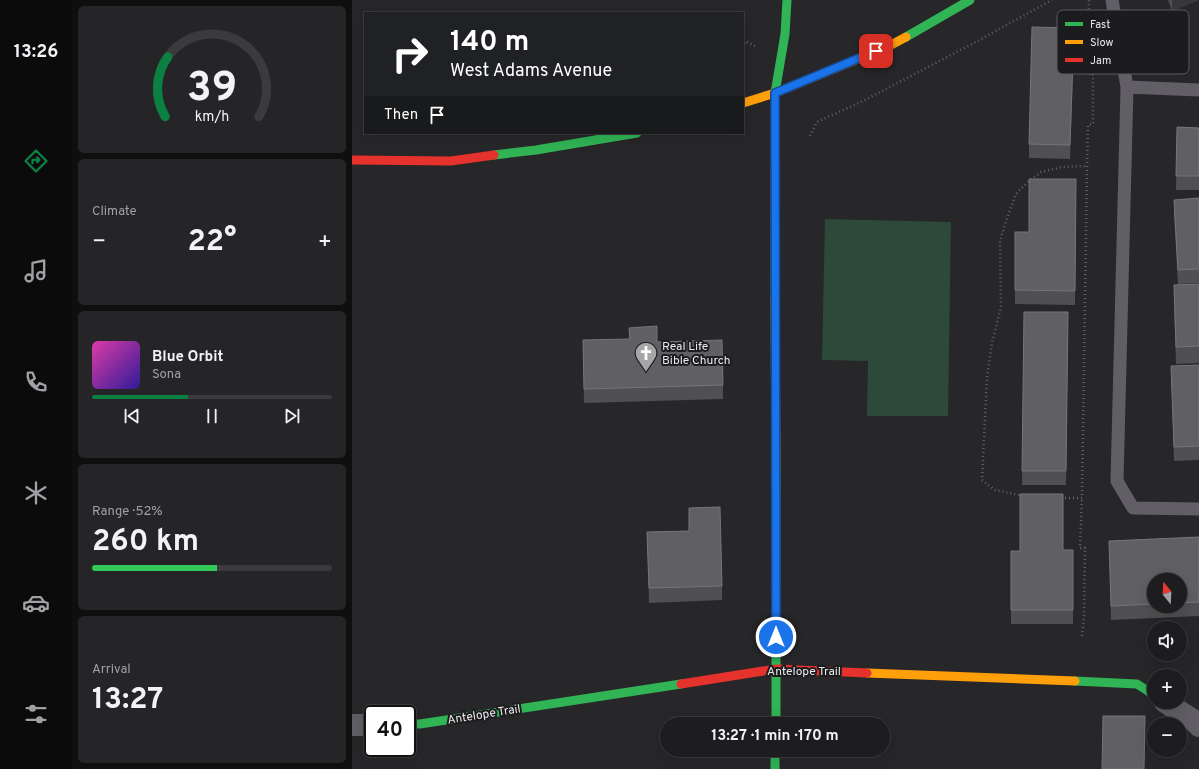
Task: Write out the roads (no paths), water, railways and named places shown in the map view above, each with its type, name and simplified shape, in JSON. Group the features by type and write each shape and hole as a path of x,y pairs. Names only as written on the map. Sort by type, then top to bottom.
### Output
{"street":[{"path":"776,717 775,93 786,34 787,0"},
{"path":"744,102 775,93 889,46 970,0"},
{"path":"352,160 451,161 536,150 631,134"},
{"name":"Antelope Trail","path":"416,724 776,669 1137,684 1147,690"},
{"path":"1176,709 1193,720 1199,726"},
{"path":"352,725 364,725"},
{"path":"775,757 775,769"}],"lane":[{"path":"1112,0 1114,10"},
{"path":"1125,74 1127,86 1117,481 1133,508 1199,509"},
{"path":"1127,86 1199,90"}],"place":[{"name":"Real Life Bible Church","path":"646,372"}]}
